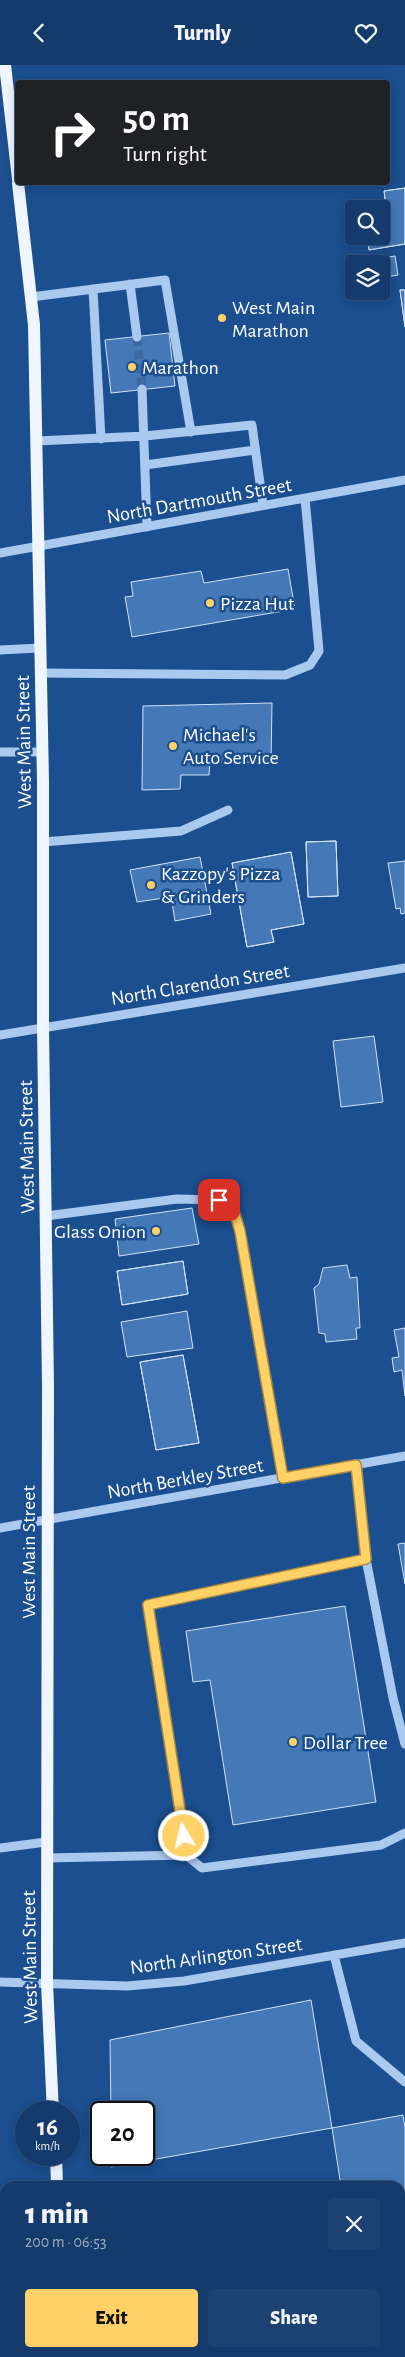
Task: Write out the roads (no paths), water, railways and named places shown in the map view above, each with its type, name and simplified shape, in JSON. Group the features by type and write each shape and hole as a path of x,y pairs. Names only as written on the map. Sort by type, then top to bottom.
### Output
{"main road":[{"name":"West Main Street","path":"3,73 15,159"},
{"name":"West Main Street","path":"18,185 34,325 42,752 43,1027 48,1385 47,1983 53,2101"},
{"path":"56,2166 57,2181"}],"street":[{"path":"31,297 165,280 190,432"},
{"path":"130,284 137,337"},
{"path":"92,289 101,439"},
{"path":"142,389 147,527"},
{"path":"36,441 145,436 252,425 264,505"},
{"path":"145,465 255,450"},
{"name":"North Dartmouth Street","path":"0,553 405,480"},
{"path":"40,673 285,675 310,665 319,651 305,498"},
{"path":"0,650 40,648"},
{"path":"0,752 42,752"},
{"path":"43,842 180,831 228,810"},
{"name":"North Clarendon Street","path":"0,1035 405,968"},
{"path":"46,1215 177,1199 219,1200 234,1211 240,1231 283,1478"},
{"name":"North Berkley Street","path":"0,1528 405,1456"},
{"path":"356,1465 366,1559 393,1698 405,1744"},
{"path":"186,1855 148,1605 366,1559"},
{"path":"47,1858 186,1855 202,1868 381,1845 405,1833"},
{"path":"0,1848 46,1842"},
{"name":"North Arlington Street","path":"0,1982 127,1986 184,1981 405,1943"},
{"path":"334,1955 356,2041 405,2082"}],"tunnel":[{"path":"137,337 142,389"}],"place":[{"name":"West Main Marathon","path":"222,318"},
{"name":"Marathon","path":"132,367"},
{"name":"Pizza Hut","path":"210,603"},
{"name":"Michael's Auto Service","path":"173,746"},
{"name":"Kazzopy's Pizza & Grinders","path":"151,885"},
{"name":"Glass Onion","path":"156,1231"},
{"name":"Dollar Tree","path":"293,1742"}]}
